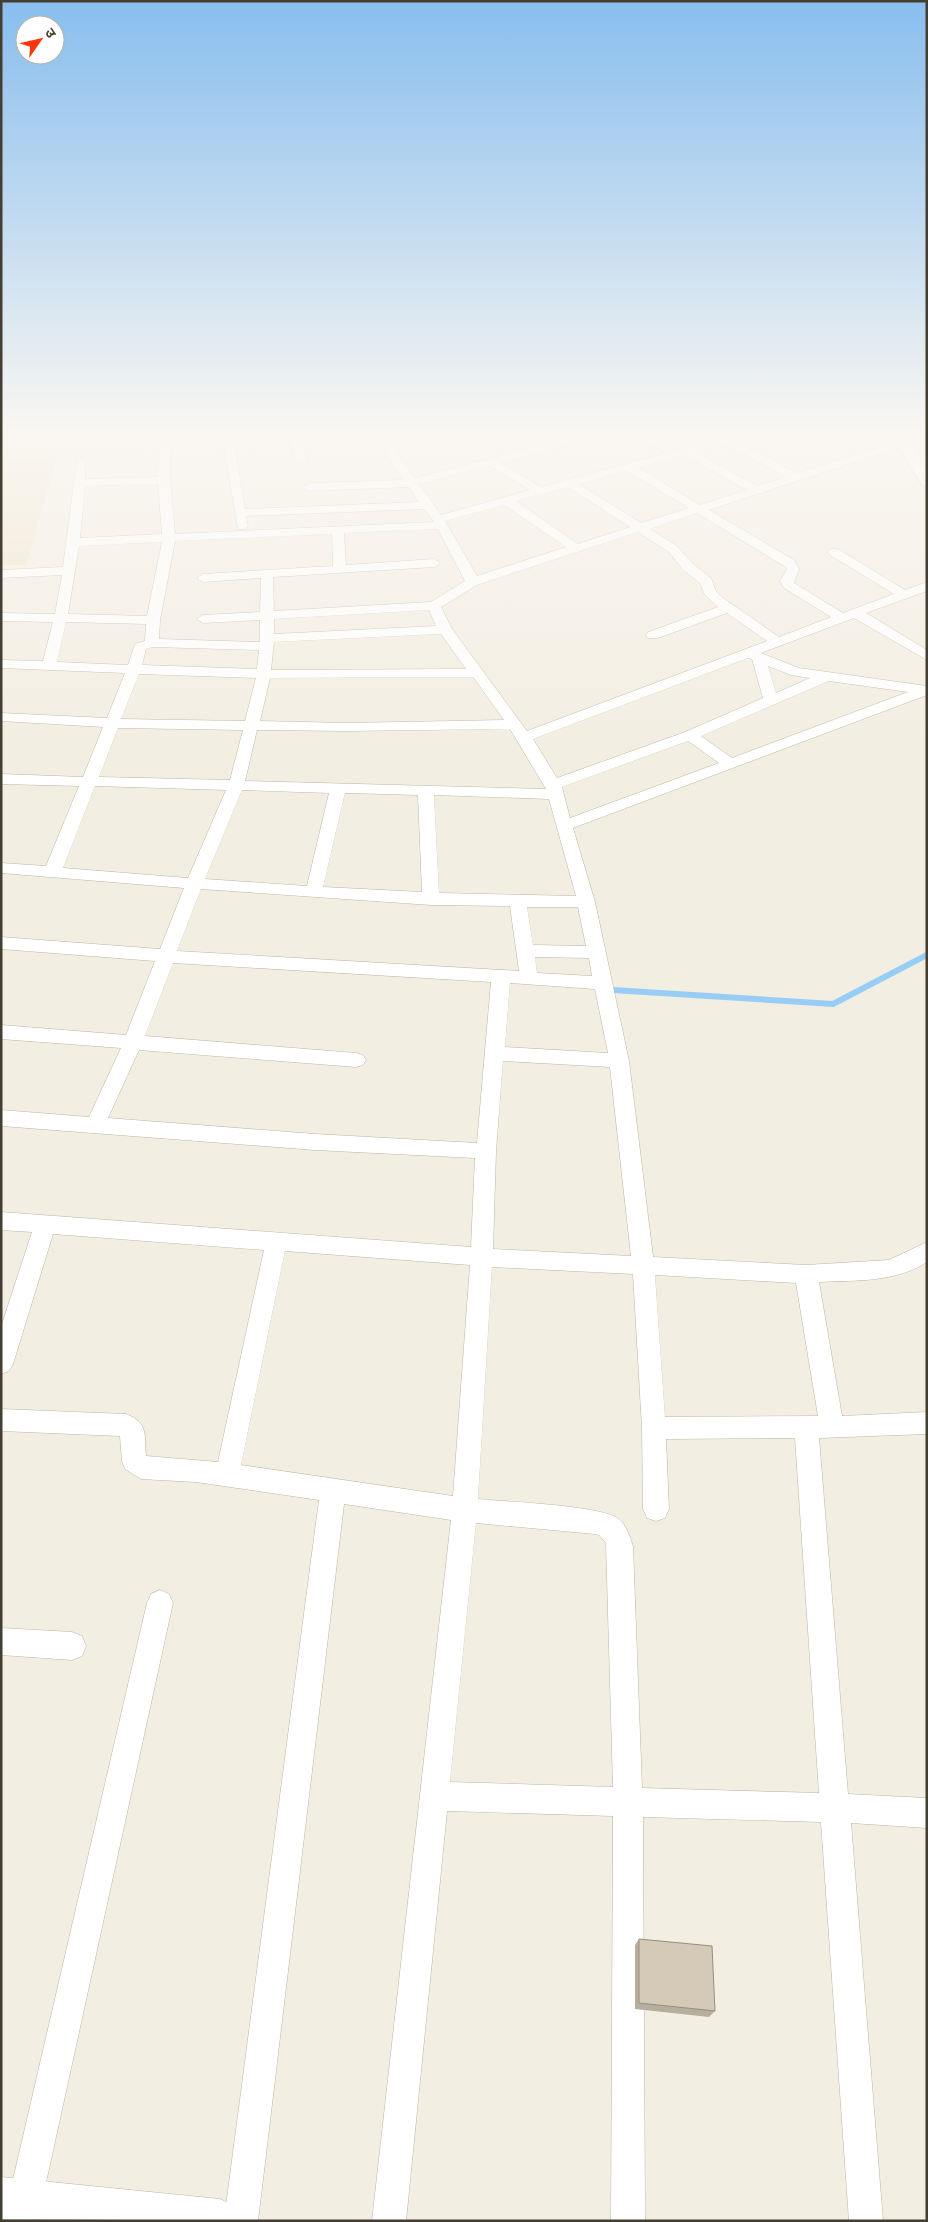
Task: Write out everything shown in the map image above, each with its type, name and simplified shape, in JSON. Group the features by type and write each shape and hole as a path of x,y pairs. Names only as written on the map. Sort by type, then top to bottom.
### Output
{"street":[{"path":"49,666 62,620 74,542 147,540"},
{"path":"152,643 154,620 169,540"},
{"path":"338,540 340,569"},
{"path":"450,540 470,573 472,582"},
{"path":"564,540 577,549"},
{"path":"203,619 434,606 472,582 607,540"},
{"path":"657,540 676,552 688,568 706,581 712,596 777,642"},
{"path":"751,540 789,563 793,569 787,581 790,585 842,618"},
{"path":"834,552 905,595"},
{"path":"203,578 434,563"},
{"path":"1,574 70,570"},
{"path":"95,1125 133,1042 195,882 236,786 264,674 267,642 267,573"},
{"path":"1,717 250,726 519,731 753,655 777,642 927,586"},
{"path":"434,606 445,630 519,731 554,789 586,902 619,1061 643,1264 654,1428 656,1510"},
{"path":"653,635 728,608"},
{"path":"856,613 927,656"},
{"path":"1,617 62,620 154,620"},
{"path":"53,871 111,722 134,669 140,647 152,643 267,642 445,630"},
{"path":"753,655 796,672 926,690"},
{"path":"753,655 771,700"},
{"path":"1,664 264,674 474,672"},
{"path":"1,779 88,780 426,792 554,789 690,735 828,676"},
{"path":"564,826 926,690"},
{"path":"690,735 731,764"},
{"path":"314,891 338,789"},
{"path":"426,792 431,899"},
{"path":"1,868 431,899 586,902"},
{"path":"518,902 528,979"},
{"path":"1,943 166,956 604,984"},
{"path":"525,951 597,952"},
{"path":"390,2221 465,1510 482,1257 486,1151 501,977"},
{"path":"1,1032 356,1060"},
{"path":"495,1053 619,1061"},
{"path":"1,1118 315,1142 486,1151"},
{"path":"1,1221 482,1257 806,1274 889,1269 906,1264 927,1251"},
{"path":"1,1364 45,1225"},
{"path":"227,1475 276,1242"},
{"path":"806,1274 819,1427 835,1808 866,2221"},
{"path":"1,1420 126,1425 132,1429 134,1461 141,1467 227,1475 465,1510 604,1524 616,1533 620,1546 628,1802 628,2221"},
{"path":"654,1428 819,1427 927,1423"},
{"path":"241,2221 333,1490"},
{"path":"160,1603 13,2200 75,2213 220,2221"},
{"path":"1,1641 72,1646"},
{"path":"435,1796 835,1808 927,1813"}],"shaded area":[{"path":"1,540 33,540 26,565 1,565"}],"building":[{"path":"639,1939 712,1946 715,2011 639,2003"}],"waterway":[{"path":"613,990 833,1004 927,955"}]}
